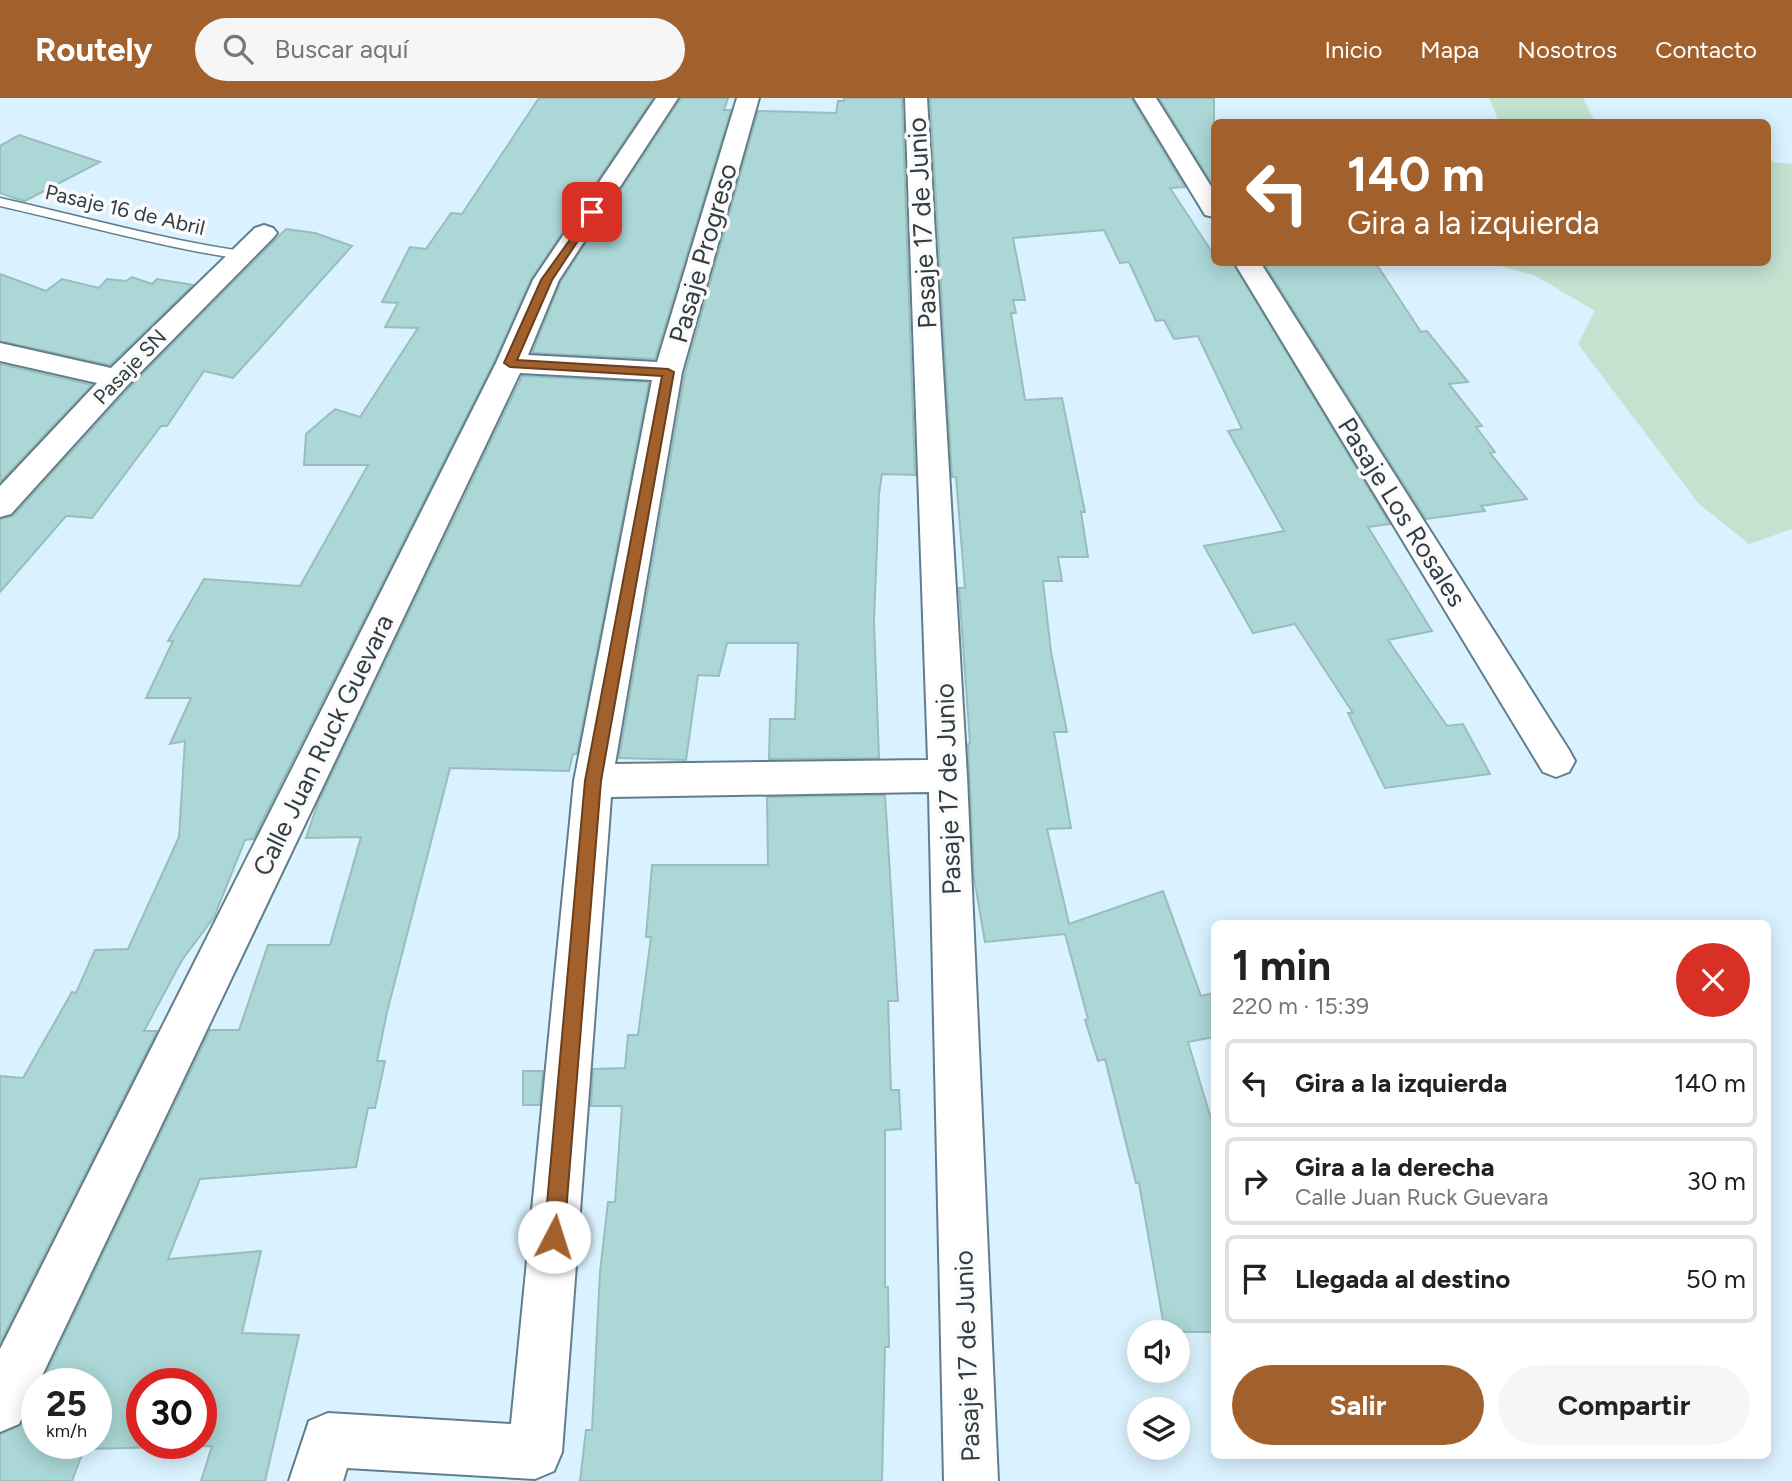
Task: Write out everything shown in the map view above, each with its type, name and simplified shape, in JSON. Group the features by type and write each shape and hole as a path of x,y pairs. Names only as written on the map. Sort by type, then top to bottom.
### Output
{"street":[{"name":"Calle Juan Ruck Guevara","path":"0,1405 510,363 546,280 667,98"},
{"name":"Pasaje Progreso","path":"316,1481 328,1440 535,1452 593,781 668,372 747,98"},
{"name":"Pasaje 17 de Junio","path":"916,98 948,776 971,1481"},
{"path":"1145,98 1211,205"},
{"name":"Pasaje SN","path":"0,506 117,379 264,233"},
{"name":"Pasaje Los Rosales","path":"1249,266 1556,761"},
{"path":"0,352 117,379"},
{"path":"510,363 668,372"},
{"path":"593,781 948,776"}],"lane":[{"name":"Pasaje 16 de Abril","path":"0,202 129,231 174,245 241,255"}],"green space":[{"path":"1489,98 1583,98 1594,119 1498,119"},
{"path":"1771,162 1792,164 1792,529 1749,544 1698,503 1578,344 1595,311 1534,275 1500,266 1771,266"}],"building":[{"path":"539,98 653,98 531,279 494,362 253,839 245,840 214,917 182,960 144,1031 157,1031 0,1343 0,1076 23,1078 72,992 76,993 95,950 128,949 179,837 185,741 170,744 191,698 146,698 173,641 168,641 204,579 300,586 368,465 304,465 306,434 335,409 360,417 418,328 385,327 398,303 382,302 410,247 426,249 451,213 462,214"},
{"path":"681,98 728,98 724,110 731,110 655,359 532,353 561,281"},
{"path":"844,98 902,98 915,475 882,474 879,494 874,621 879,758 769,759 770,719 795,719 798,643 727,643 719,676 698,675 686,760 619,758 685,373 758,111 836,113 838,101 844,101"},
{"path":"930,98 1131,98 1185,187 1170,188 1211,250 1211,266 1234,266 1390,524 1368,527 1432,631 1388,640 1447,726 1463,724 1490,774 1385,788 1348,713 1353,713 1295,624 1253,633 1204,546 1284,531 1228,431 1242,429 1198,336 1174,339 1164,320 1156,321 1129,262 1120,263 1104,230 1013,238 1025,300 1013,300 1016,313 1011,313 1025,400 1062,398 1085,512 1081,512 1088,557 1058,557 1062,581 1043,581 1051,652 1067,732 1054,732 1071,828 1047,829 1069,924 1163,891 1201,996 1211,994 1211,1038 1188,1042 1211,1119 1211,1332 1190,1332 1190,1320 1163,1320 1139,1183 1136,1183 1105,1059 1098,1061 1085,1020 1088,1019 1065,934 985,942 974,878 970,743 959,588 965,588 956,477 952,477"},
{"path":"1159,98 1214,98 1214,119 1211,119 1211,182"},
{"path":"19,135 100,162 25,201 17,199 0,193 0,146"},
{"path":"286,229 315,233 352,246 233,378 204,371 167,426 161,426 92,518 66,516 0,592 0,519 13,516 129,388"},
{"path":"1266,266 1378,266 1421,332 1427,331 1468,382 1449,384 1482,426 1476,427 1495,452 1490,453 1527,499 1481,506 1485,511 1426,519"},
{"path":"0,274 46,291 62,279 99,288 107,279 126,281 132,277 152,284 157,279 193,285 110,365 0,341"},
{"path":"0,364 92,385 0,482"},
{"path":"522,376 649,382 577,754 573,754 569,771 450,768 387,1012 377,1061 385,1061 375,1108 368,1108 356,1167 200,1179 168,1259 261,1251 242,1333 299,1335 265,1481 201,1481 208,1459 217,1459 217,1368 126,1368 126,1448 112,1448 112,1368 49,1368 210,1030 239,1030 268,945 330,945 361,837 306,838 318,803"},
{"path":"885,795 898,1001 888,1001 891,1090 899,1090 901,1129 885,1130 885,1287 888,1287 889,1347 885,1347 882,1481 580,1481 586,1430 592,1430 600,1272 608,1202 615,1202 622,1106 591,1106 593,1069 625,1068 628,1035 638,1035 651,937 646,937 652,865 768,865 767,797"},
{"path":"523,1071 543,1071 540,1105 523,1105"},
{"path":"21,1425 21,1459 80,1459 72,1481 0,1481 0,1434"}],"route":[{"path":"554,1237 593,781 668,372 510,363 546,280 592,212"}]}
